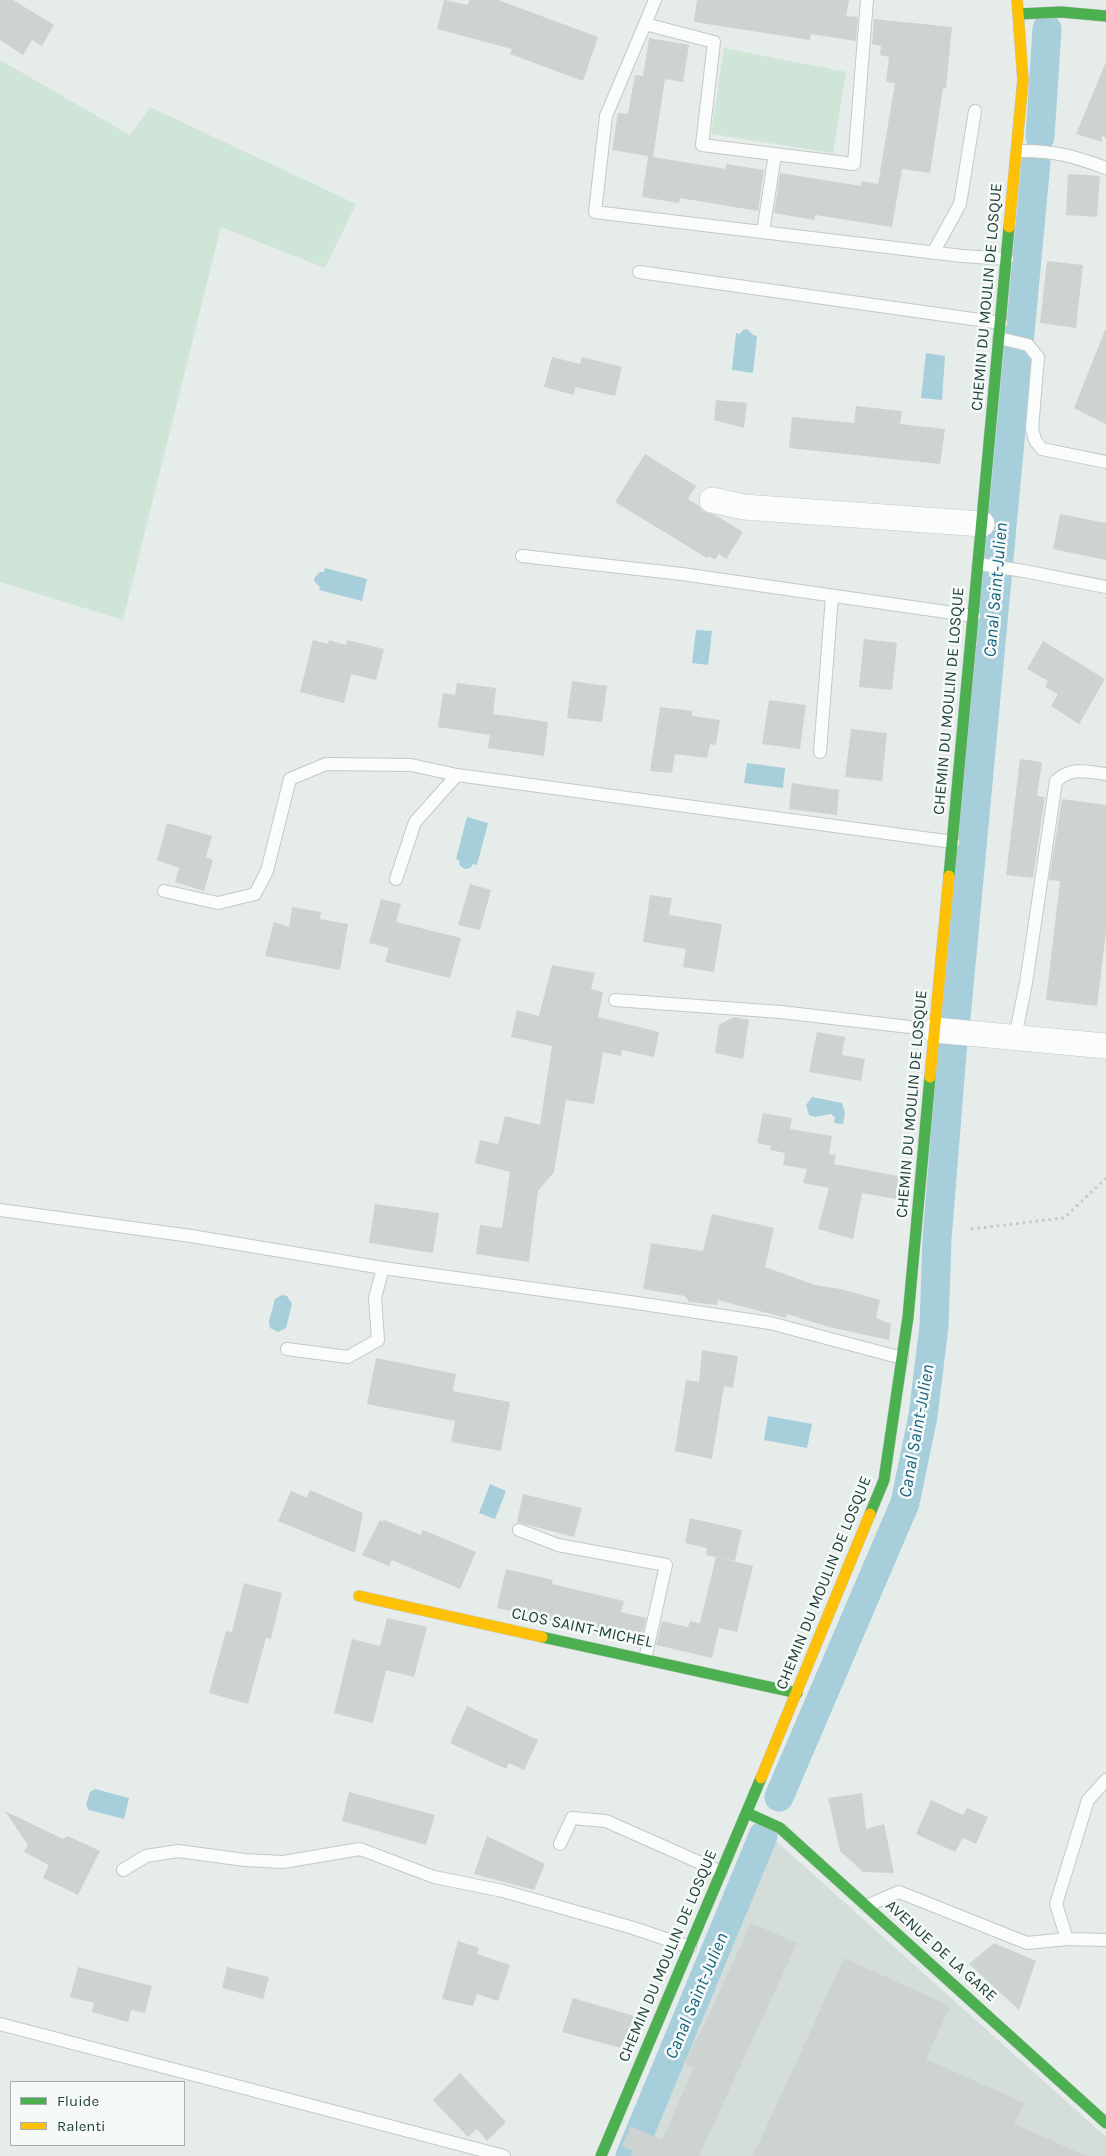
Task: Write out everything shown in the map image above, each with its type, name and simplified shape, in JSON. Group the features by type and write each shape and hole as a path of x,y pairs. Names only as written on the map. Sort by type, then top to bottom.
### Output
{"street":[{"name":"CHEMIN DU MOULIN DE LOSQUE","path":"601,2156 747,1813 884,1480 908,1317 939,1030 953,842 974,616 984,565 982,524 1004,339 1001,323 1007,259 1022,151 1024,80 1017,0"},
{"path":"1019,14 1060,12 1106,16"},
{"path":"712,500 744,506 982,524"},
{"path":"939,1030 1106,1046"},
{"name":"CLOS SAINT-MICHEL","path":"359,1596 797,1693"},
{"name":"AVENUE DE LA GARE","path":"747,1813 780,1828 1106,2123"}],"lane":[{"path":"655,0 606,116 595,212 933,253 1007,259"},
{"path":"644,24 714,42 702,145 854,164 867,0"},
{"path":"933,253 960,204 974,111"},
{"path":"1022,151 1053,152 1070,155 1106,168"},
{"path":"763,232 776,154"},
{"path":"639,272 1001,323"},
{"path":"1004,339 1028,345 1038,357 1032,429 1034,440 1042,449 1106,462"},
{"path":"522,556 682,574 974,616"},
{"path":"984,565 1106,587"},
{"path":"820,752 832,596"},
{"path":"164,891 218,902 255,894 267,871 290,779 326,764 411,764 457,775 953,842"},
{"path":"1014,1037 1026,983 1056,781 1065,773 1077,771 1106,774"},
{"path":"396,879 415,822 457,775"},
{"path":"614,1000 781,1012 939,1030"},
{"path":"0,1210 191,1236 383,1268 770,1323 902,1358"},
{"path":"287,1349 348,1357 378,1340 375,1298 383,1268"},
{"path":"519,1530 558,1545 666,1565 645,1659"},
{"path":"1067,1939 1056,1904 1088,1800 1106,1780"},
{"path":"560,1844 572,1818 606,1821 721,1872"},
{"path":"123,1870 146,1856 178,1852 245,1860 283,1862 360,1849 434,1877 512,1893 630,1927 690,1947"},
{"path":"866,1906 899,1892 1027,1943 1067,1939 1106,1940"},
{"path":"0,2024 504,2156"}],"path":[{"path":"972,1229 1064,1218 1106,1178"}],"shaded area":[{"path":"774,1839 1106,2137 1106,2156 640,2156"}],"green space":[{"path":"724,48 846,72 833,153 711,134"},
{"path":"0,60 130,135 150,107 356,204 325,268 221,227 123,620 0,582"}],"water":[{"path":"747,329 757,336 753,373 732,370 736,333 740,334 743,330"},
{"path":"926,353 945,356 942,400 921,398"},
{"path":"325,568 367,579 362,601 319,590 320,587 314,581 315,577 320,572 324,572"},
{"path":"696,630 712,631 708,665 692,663"},
{"path":"747,763 785,768 783,788 744,783"},
{"path":"467,817 488,823 477,865 473,864 470,868 465,869 460,866 459,860 456,859"},
{"path":"812,1097 842,1103 845,1113 843,1124 834,1123 835,1117 831,1114 815,1117 809,1115 806,1105"},
{"path":"282,1295 287,1296 292,1304 286,1328 278,1332 270,1328 269,1321 275,1299"},
{"path":"768,1416 812,1424 807,1448 764,1440"},
{"path":"490,1484 506,1491 495,1519 479,1513"},
{"path":"95,1789 129,1798 124,1819 89,1810 86,1805 90,1792"}],"building":[{"path":"0,0 13,0 54,25 42,46 32,40 23,55 0,40"},
{"path":"444,0 468,5 469,0 498,0 598,37 583,81 510,54 512,49 437,29"},
{"path":"697,0 849,0 846,16 858,17 856,41 811,34 810,40 694,22"},
{"path":"874,19 952,27 946,88 943,88 930,173 902,169 892,227 815,215 814,220 774,213 780,173 861,186 861,181 878,184 895,83 886,82 889,57 880,55 881,46 872,44"},
{"path":"649,38 689,45 683,82 665,79 653,157 726,169 726,164 764,170 758,211 680,198 679,203 642,197 648,156 612,150 618,113 628,114 635,75 643,76"},
{"path":"1106,62 1106,138 1102,135 1102,142 1076,134"},
{"path":"1068,174 1100,176 1097,217 1066,215"},
{"path":"1047,261 1083,265 1076,328 1040,323"},
{"path":"1106,330 1106,424 1074,408"},
{"path":"552,357 580,364 582,357 622,367 615,396 575,387 574,395 544,387"},
{"path":"716,400 747,403 744,428 714,420"},
{"path":"856,406 902,411 900,424 945,429 940,464 789,448 792,417 854,423"},
{"path":"645,454 696,486 688,499 703,511 715,515 743,532 726,559 719,554 715,560 709,556 707,558 615,502"},
{"path":"1060,514 1106,523 1106,560 1053,549"},
{"path":"864,639 897,643 892,690 859,687"},
{"path":"313,640 328,644 329,640 346,645 347,640 384,649 376,680 351,674 344,703 300,692"},
{"path":"1043,641 1105,679 1079,724 1051,706 1058,694 1045,687 1048,681 1027,669"},
{"path":"572,681 607,686 602,722 567,718"},
{"path":"457,683 496,688 493,714 548,722 544,756 488,748 490,735 438,727 443,693 455,695"},
{"path":"769,700 806,705 800,749 762,744"},
{"path":"660,707 692,711 692,716 720,720 716,745 710,744 707,758 675,754 672,773 650,771"},
{"path":"851,729 887,733 882,781 845,777"},
{"path":"1020,759 1042,762 1037,796 1045,797 1033,878 1006,875"},
{"path":"792,783 839,790 837,815 789,809"},
{"path":"1062,799 1106,805 1106,932 1097,1006 1046,1000 1060,881 1049,880"},
{"path":"167,823 212,836 206,857 213,860 204,891 175,882 179,868 157,860"},
{"path":"470,884 491,890 480,930 458,925"},
{"path":"650,895 672,898 669,915 722,924 714,972 683,967 686,949 643,942"},
{"path":"381,899 401,904 396,922 461,938 450,978 385,962 389,948 369,943"},
{"path":"292,907 321,912 320,919 348,924 340,970 265,956 274,922 289,927"},
{"path":"552,965 595,973 591,989 603,992 598,1017 659,1032 654,1057 622,1050 621,1056 603,1052 594,1104 566,1100 554,1172 538,1191 529,1262 476,1254 480,1225 502,1228 510,1172 475,1163 480,1140 498,1144 505,1116 540,1125 552,1046 511,1037 517,1010 539,1016"},
{"path":"734,1017 749,1020 743,1059 715,1053 719,1025"},
{"path":"817,1032 845,1037 842,1055 865,1059 861,1081 809,1072"},
{"path":"763,1113 792,1118 790,1129 832,1136 829,1154 836,1155 834,1164 898,1176 896,1199 862,1193 853,1239 818,1229 829,1188 803,1183 807,1169 783,1165 785,1153 770,1150 771,1146 757,1143"},
{"path":"375,1204 439,1213 433,1253 369,1243"},
{"path":"712,1214 774,1228 765,1267 815,1285 841,1289 880,1300 876,1318 891,1324 889,1340 829,1327 787,1314 786,1318 718,1300 717,1305 689,1302 685,1296 643,1289 651,1243 703,1251"},
{"path":"702,1350 738,1356 733,1388 724,1386 712,1459 675,1451 686,1380 699,1382"},
{"path":"376,1358 456,1374 453,1391 510,1402 501,1451 451,1442 455,1421 367,1404"},
{"path":"310,1490 363,1513 355,1553 278,1521 291,1491 307,1498"},
{"path":"523,1494 582,1508 574,1537 517,1522"},
{"path":"690,1518 742,1530 735,1561 706,1555 707,1548 685,1543"},
{"path":"380,1520 421,1535 423,1530 476,1552 460,1589 392,1560 389,1566 362,1555"},
{"path":"716,1557 753,1566 737,1632 719,1628 712,1658 656,1645 662,1621 688,1627 690,1621 717,1627 700,1623"},
{"path":"506,1569 553,1580 552,1584 624,1601 621,1612 646,1618 641,1642 497,1608"},
{"path":"244,1583 282,1593 271,1639 266,1638 248,1704 209,1693 226,1631 232,1632"},
{"path":"387,1618 427,1627 414,1677 386,1670 373,1723 334,1713 352,1639 380,1646"},
{"path":"467,1706 538,1740 524,1770 509,1763 506,1769 450,1743"},
{"path":"349,1792 435,1815 426,1845 342,1821"},
{"path":"862,1793 866,1829 884,1824 894,1873 863,1872 840,1851 828,1798"},
{"path":"931,1800 963,1815 967,1808 988,1817 976,1844 963,1838 955,1852 916,1834"},
{"path":"5,1811 63,1839 68,1836 100,1851 78,1895 43,1878 49,1865 24,1852 28,1845"},
{"path":"487,1836 545,1864 534,1890 474,1874"},
{"path":"751,1923 797,1943 699,2156 631,2156 633,2151 622,2146 631,2126 662,2140 694,2068 683,2063 704,2026"},
{"path":"458,1941 479,1948 477,1954 510,1965 498,2001 477,1994 473,2006 442,1999"},
{"path":"994,1943 1036,1961 1019,2010 969,1964"},
{"path":"844,1958 950,2006 926,2059 1024,2103 1014,2124 1086,2156 753,2156"},
{"path":"78,1967 152,1986 145,2013 131,2010 128,2022 92,2012 94,2003 70,1997"},
{"path":"227,1967 269,1977 263,1999 222,1988"},
{"path":"573,1998 634,2016 621,2048 562,2032"},
{"path":"460,2073 506,2122 487,2141 477,2129 468,2137 433,2100"}],"waterway":[{"name":"Canal Saint-Julien","path":"1040,137 1047,29"},
{"name":"Canal Saint-Julien","path":"956,1018 1036,162"},
{"name":"Canal Saint-Julien","path":"779,1797 905,1503 923,1416 934,1326 937,1239 953,1041"},
{"name":"Canal Saint-Julien","path":"630,2156 763,1836"}],"traffic: fast":[{"path":"1019,14 1061,12 1106,16"},
{"path":"949,876 1009,227"},
{"path":"870,1514 884,1480 908,1317 930,1077"},
{"path":"542,1637 797,1693"},
{"path":"601,2156 761,1778"},
{"path":"747,1813 780,1828 1106,2123"}],"traffic: slow":[{"path":"1009,227 1023,80 1017,0"},
{"path":"930,1077 949,876"},
{"path":"761,1778 870,1514"},
{"path":"359,1596 542,1637"}]}
